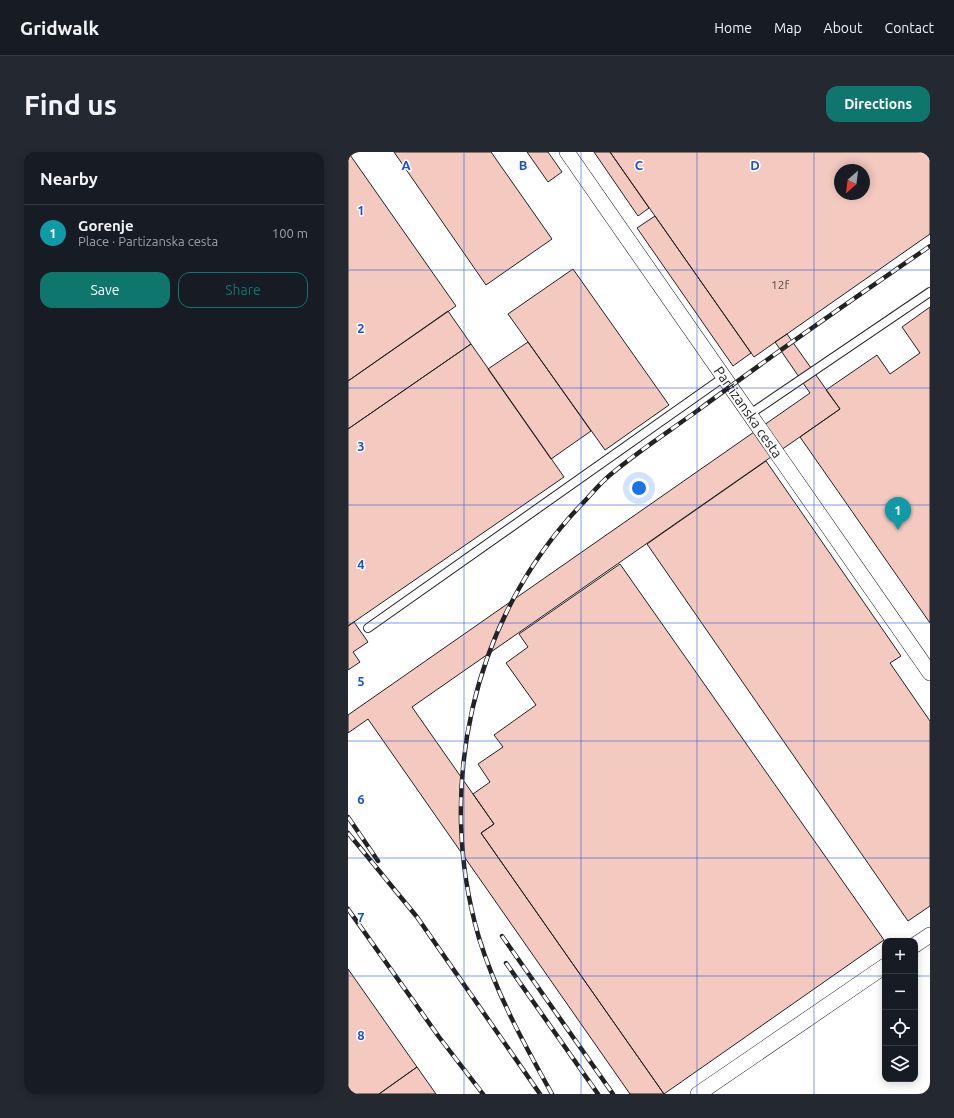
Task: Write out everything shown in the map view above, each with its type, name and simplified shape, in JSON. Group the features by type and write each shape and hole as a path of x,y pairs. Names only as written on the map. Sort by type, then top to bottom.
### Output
{"street":[{"name":"Partizanska cesta","path":"567,152 930,673"},
{"path":"918,943 930,935"},
{"path":"698,1094 882,968"}],"lane":[{"path":"750,414 930,292"},
{"path":"368,628 724,377"}],"building":[{"path":"348,152 456,306 348,381"},
{"path":"394,152 491,152 552,239 486,285"},
{"path":"527,152 548,152 562,172 548,182"},
{"path":"594,152 610,152 649,208 638,216"},
{"path":"610,152 930,152 930,234 754,357"},
{"path":"655,216 751,353 733,366 637,228"},
{"path":"573,269 669,405 605,450 508,314"},
{"path":"930,307 930,623 800,437 840,409 826,390 877,355 890,374 920,353 902,327"},
{"path":"448,311 471,344 348,429 348,381"},
{"path":"787,334 840,409 412,707 494,824 481,833 664,1094 630,1094 368,719 348,733 348,715 810,393 775,342"},
{"path":"528,342 591,431 551,459 488,369"},
{"path":"471,344 564,477 348,626 348,429"},
{"path":"766,461 901,656 890,663 930,721 930,906 908,921 647,544"},
{"path":"620,564 883,938 882,941 664,1094 481,833 494,824 473,794 490,782 478,764 503,747 494,735 536,705 506,663 528,647 519,634"},
{"path":"354,622 368,642 353,652 360,662 348,670 348,626"},
{"path":"348,969 417,1067 379,1094 348,1094"},
{"path":"417,1067 436,1094 379,1094"}],"railway":[{"path":"552,1094 502,998 479,938 466,881 461,823 463,765 472,708 489,653 512,600 543,551 580,506 610,475 754,369 930,246"},
{"path":"348,817 378,861"},
{"path":"348,833 417,917 540,1094"},
{"path":"348,909 439,1037 483,1094"},
{"path":"502,936 613,1094"},
{"path":"506,963 598,1094"}],"place":[{"name":"Gorenje","path":"898,530"}]}
